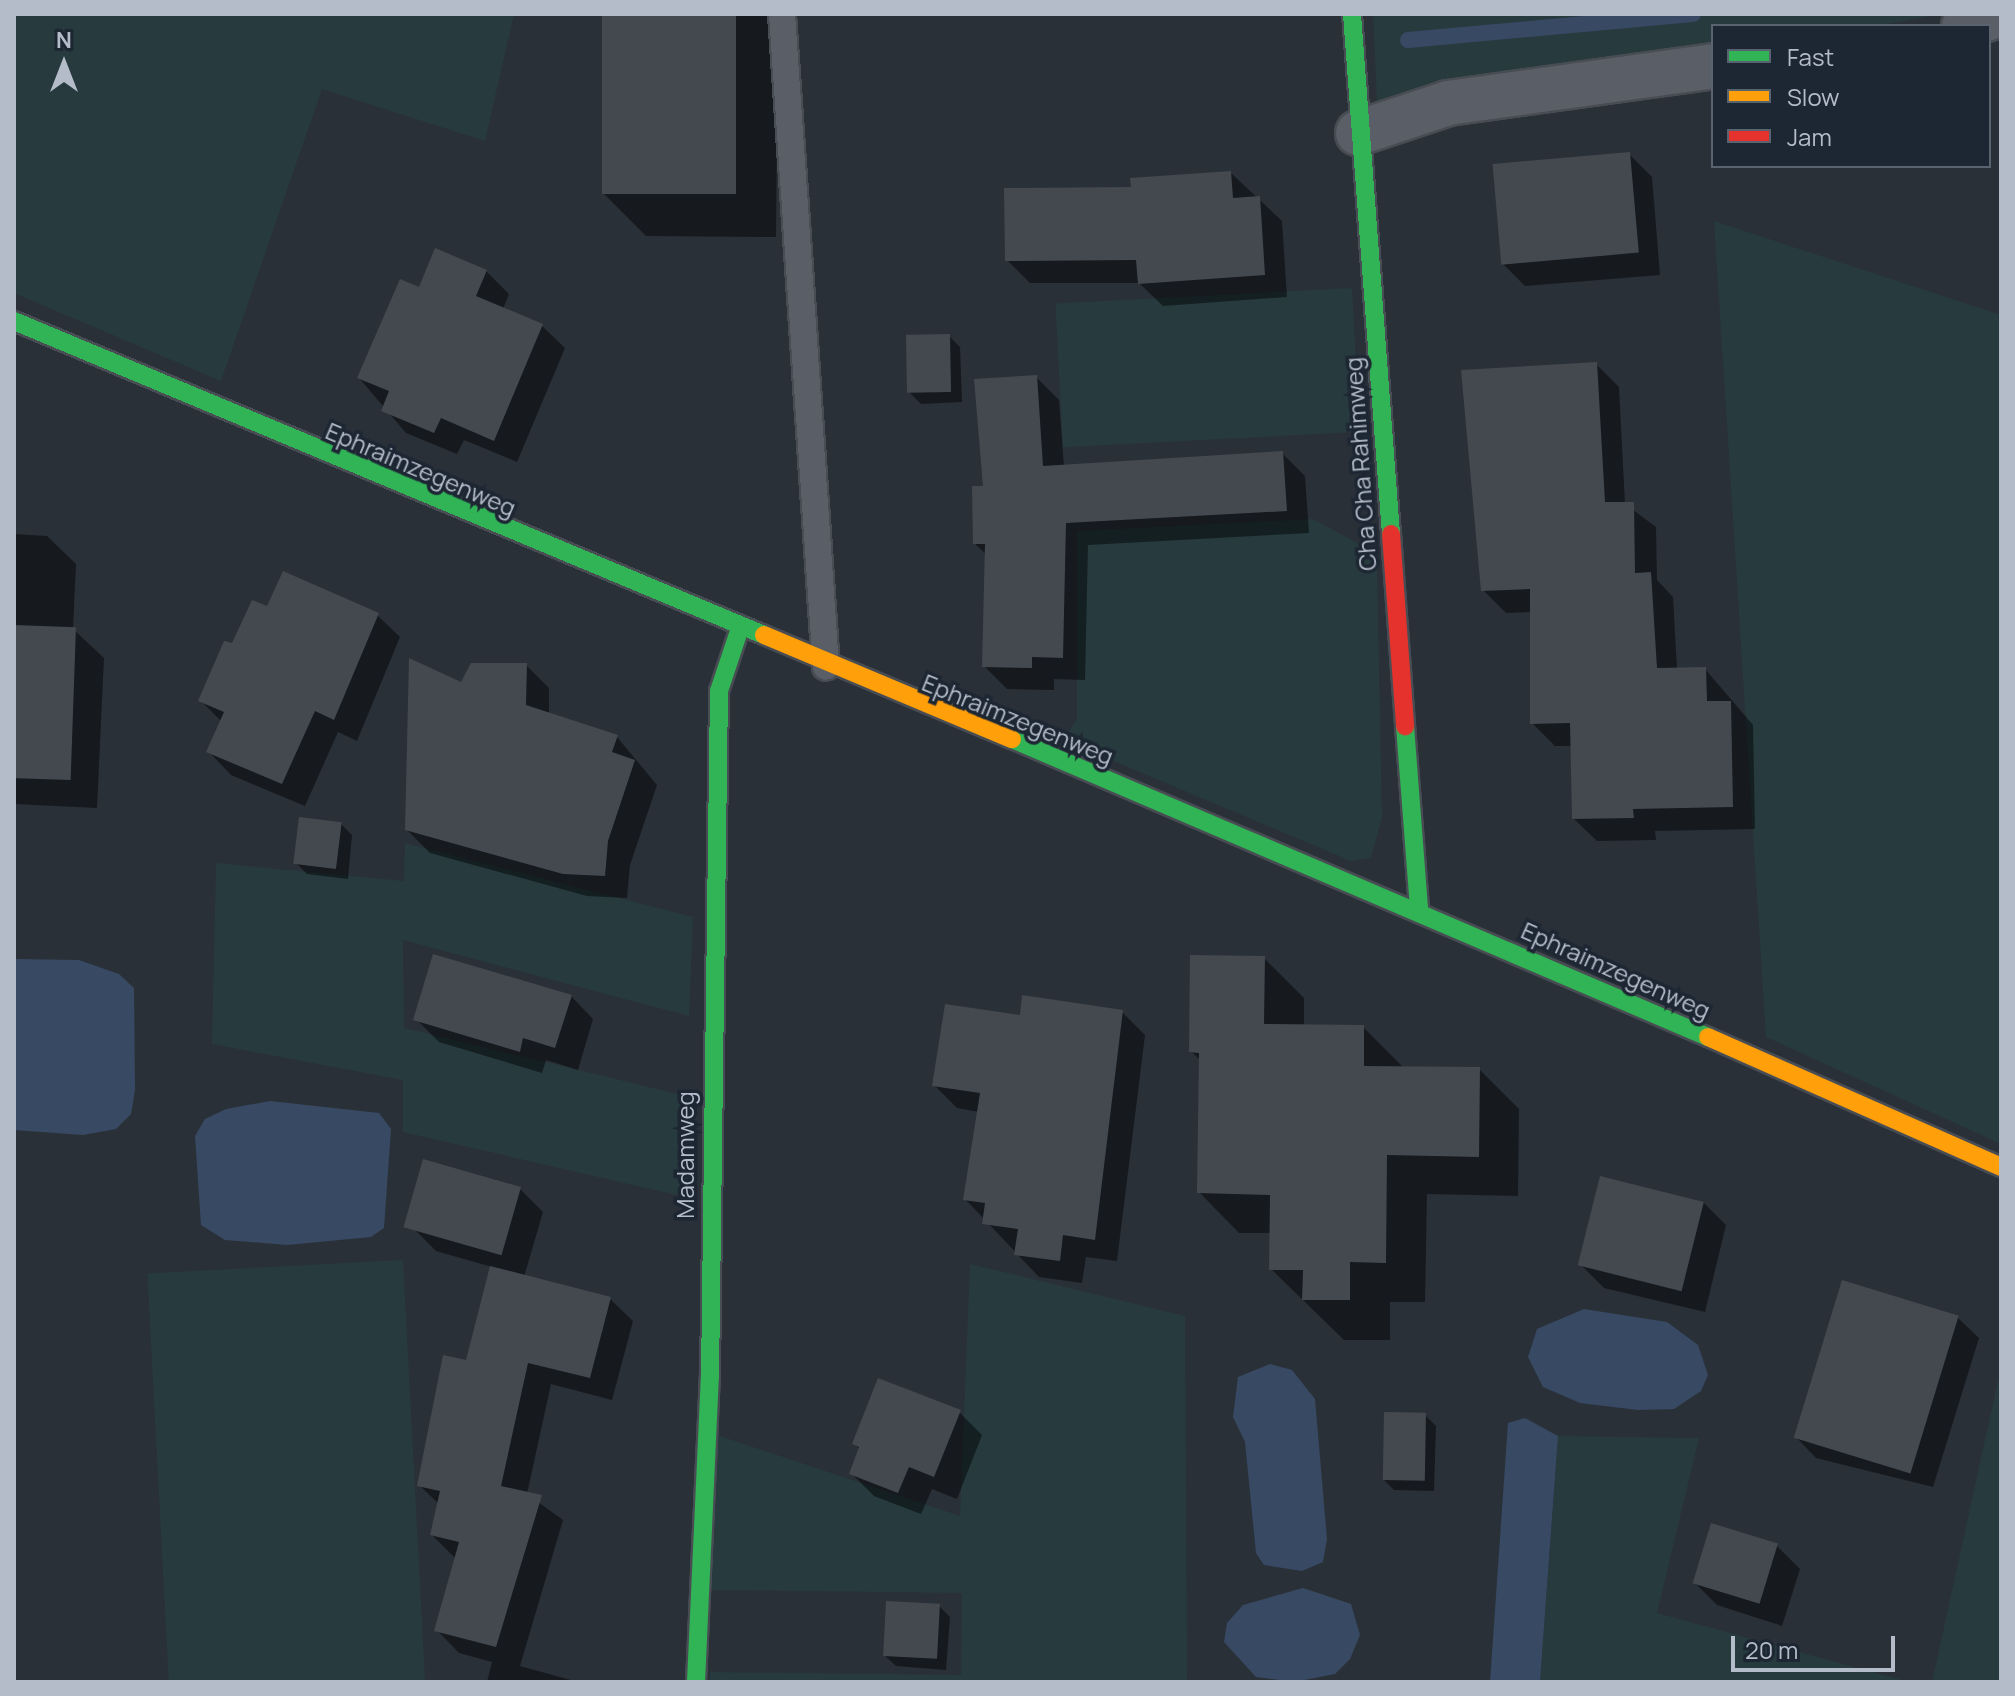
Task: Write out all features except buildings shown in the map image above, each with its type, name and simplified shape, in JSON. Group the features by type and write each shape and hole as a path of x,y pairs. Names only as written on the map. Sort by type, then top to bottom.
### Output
{"street":[{"name":"Cha Cha Rahimweg","path":"1352,14 1358,133 1419,909"},
{"path":"1970,24 2001,14"},
{"path":"1358,133 1448,103 1711,66"},
{"name":"Ephraimzegenweg","path":"14,321 739,631 1419,909 2001,1167"},
{"name":"Madamweg","path":"696,1682 710,1377 719,691 739,631"}],"lane":[{"path":"782,14 826,667"}],"green space":[{"path":"14,14 514,14 485,141 322,89 221,381 14,293"},
{"path":"1373,14 1942,14 1888,24 1711,24 1711,48 1444,83 1377,101"},
{"path":"1714,221 2001,315 2001,1144 1766,1037"},
{"path":"1352,288 1360,432 1063,447 1055,304"},
{"path":"1313,519 1368,549 1377,568 1382,817 1371,858 1351,861 1064,740 1077,718 1077,531"},
{"path":"405,843 693,917 689,1016 403,940 404,1028 690,1097 690,1198 403,1132 403,1080 212,1044 216,863 404,881"},
{"path":"403,1260 425,1681 169,1682 147,1273"},
{"path":"970,1264 1185,1316 1187,1682 710,1682 710,1672 961,1675 962,1593 711,1590 717,1435 960,1516"},
{"path":"2001,1367 2001,1682 1932,1682"},
{"path":"1558,1436 1699,1438 1657,1613 1909,1682 1540,1682"}],"water":[{"path":"14,959 79,960 119,974 134,988 135,1090 131,1114 116,1129 83,1135 14,1130"},
{"path":"270,1101 379,1113 391,1129 384,1228 371,1237 287,1245 225,1240 201,1225 195,1136 205,1119 226,1109"},
{"path":"1584,1309 1667,1322 1698,1345 1708,1375 1701,1391 1674,1409 1638,1410 1580,1403 1543,1387 1528,1357 1537,1329"},
{"path":"1270,1364 1292,1370 1315,1399 1327,1539 1323,1562 1302,1571 1264,1565 1256,1553 1245,1442 1233,1417 1238,1377"},
{"path":"1525,1418 1558,1436 1540,1682 1490,1682 1508,1423"},
{"path":"1303,1588 1351,1604 1360,1635 1350,1659 1335,1674 1294,1682 1256,1677 1224,1642 1227,1623 1243,1605"}],"waterway":[{"path":"1408,40 1693,14"}],"traffic: fast":[{"path":"1352,14 1391,534"},
{"path":"14,321 764,635"},
{"path":"696,1682 710,1377 719,691 739,631"},
{"path":"1405,726 1419,909"},
{"path":"1012,739 1708,1037"}],"traffic: slow":[{"path":"764,635 1012,739"},
{"path":"1708,1037 2001,1167"}],"traffic: jam":[{"path":"1391,534 1405,726"}]}
